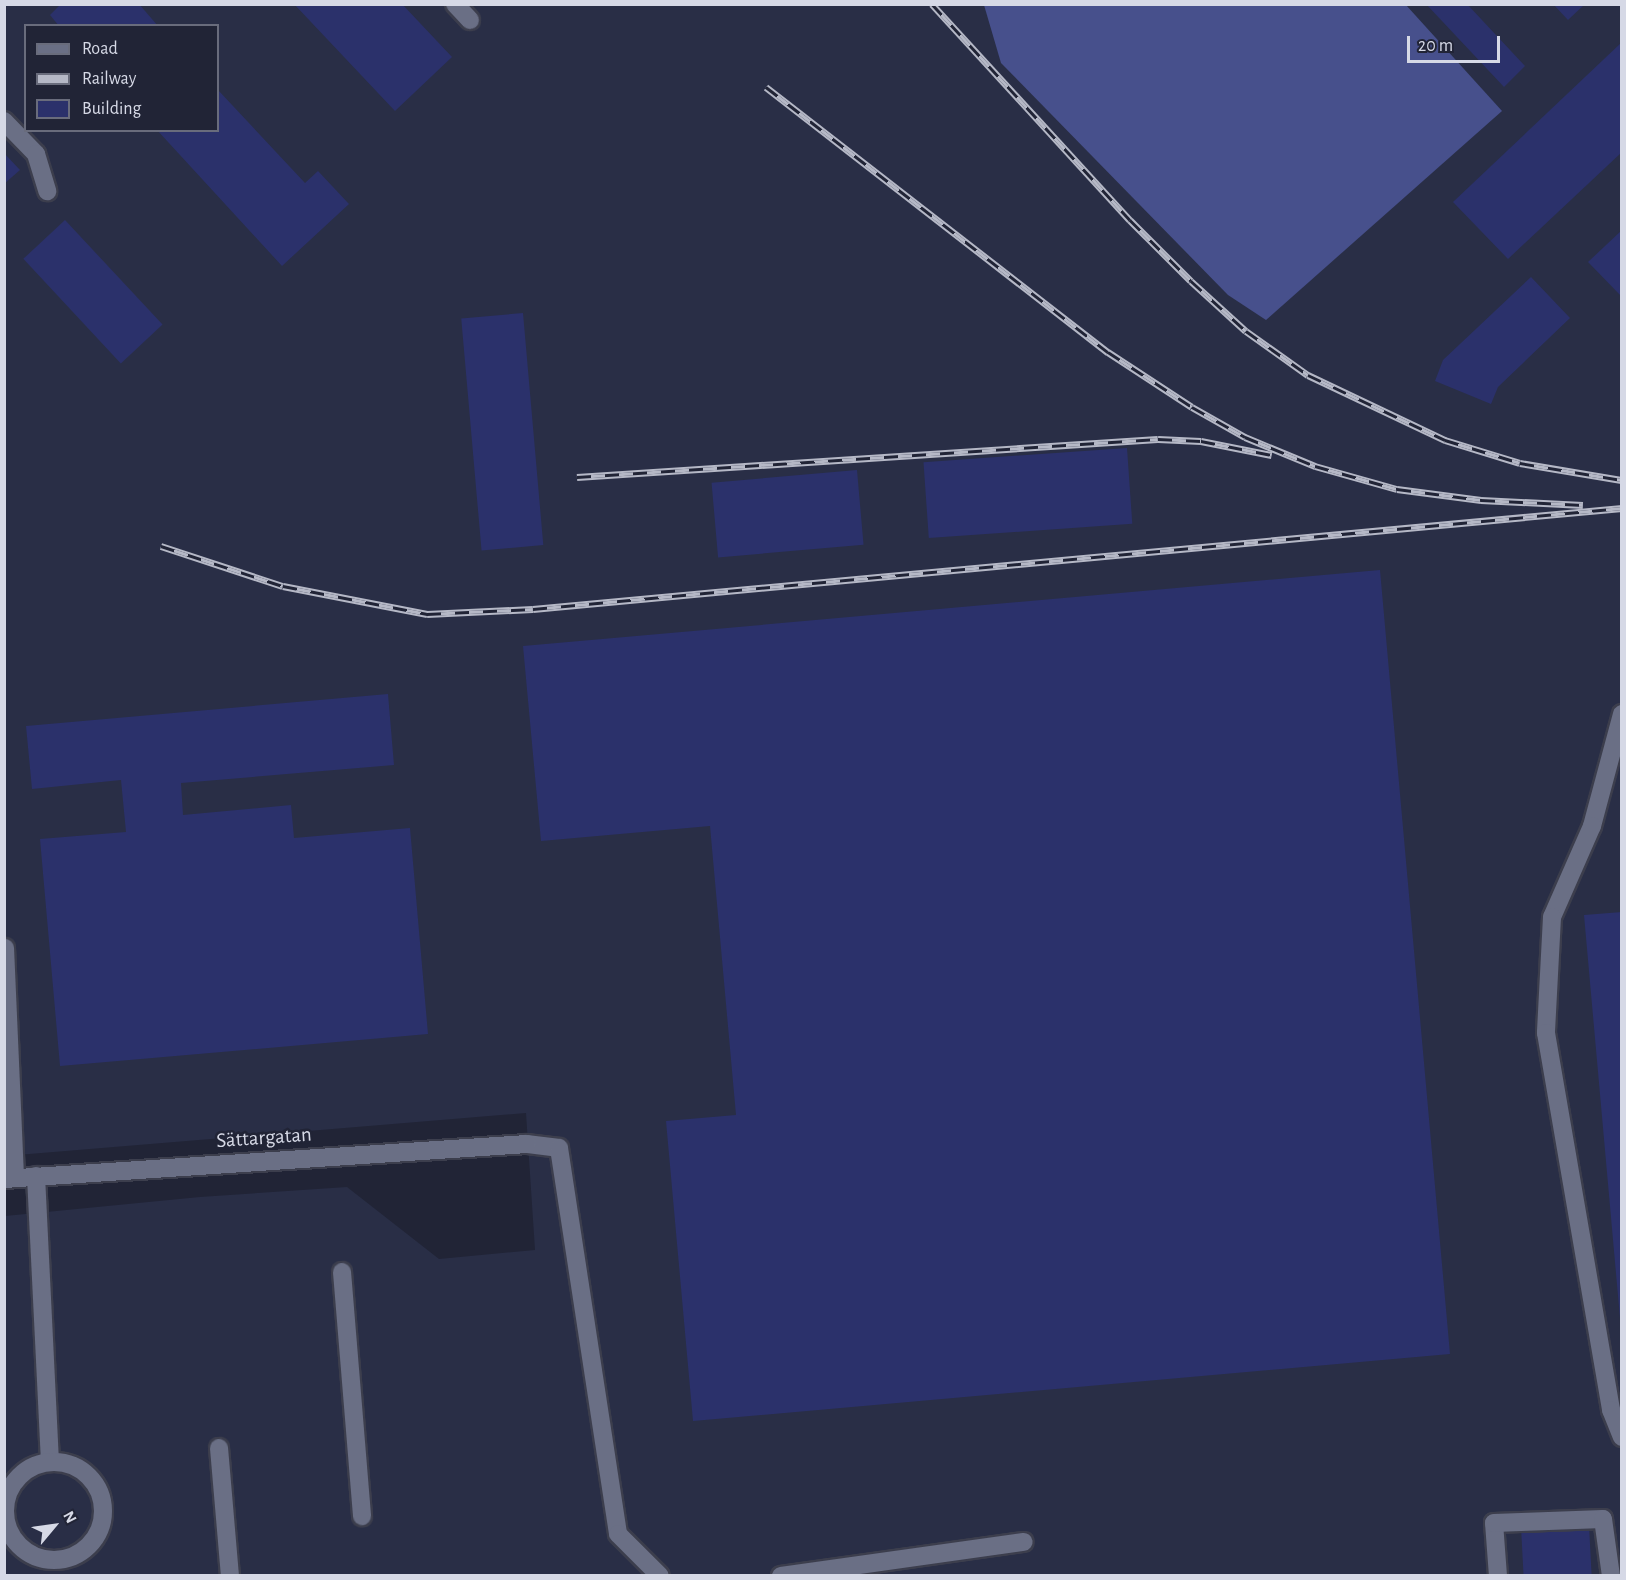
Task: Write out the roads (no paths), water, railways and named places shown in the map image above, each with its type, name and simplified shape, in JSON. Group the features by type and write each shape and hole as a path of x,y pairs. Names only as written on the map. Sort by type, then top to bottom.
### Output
{"street":[{"path":"455,4 470,20"},
{"path":"4,121 36,154 47,191"},
{"path":"1622,714 1592,826 1552,917 1546,1033 1611,1410 1622,1437"},
{"path":"5,948 10,1178"},
{"name":"Sättargatan","path":"10,1178 527,1144 559,1148 618,1534 660,1575"},
{"path":"36,1176 50,1462"},
{"path":"342,1272 362,1516"},
{"path":"219,1448 230,1575"},
{"path":"50,1462 66,1463 81,1470 93,1481 101,1495 103,1511 100,1527 92,1542 81,1552 66,1559 50,1560 34,1556 20,1547 10,1534 5,1519 5,1503 10,1487 20,1474 34,1466 50,1462"},
{"path":"1498,1575 1494,1522 1603,1519 1611,1575"},
{"path":"781,1575 1024,1542"}],"railway":[{"path":"932,4 1130,220 1191,281 1246,331 1308,375 1445,440 1520,463 1622,480"},
{"path":"766,87 1108,352 1192,407 1245,437 1315,466 1397,489 1481,500 1583,505"},
{"path":"577,477 1158,439 1201,441 1272,455"},
{"path":"161,546 283,586 427,614 533,609 1622,508"}]}
